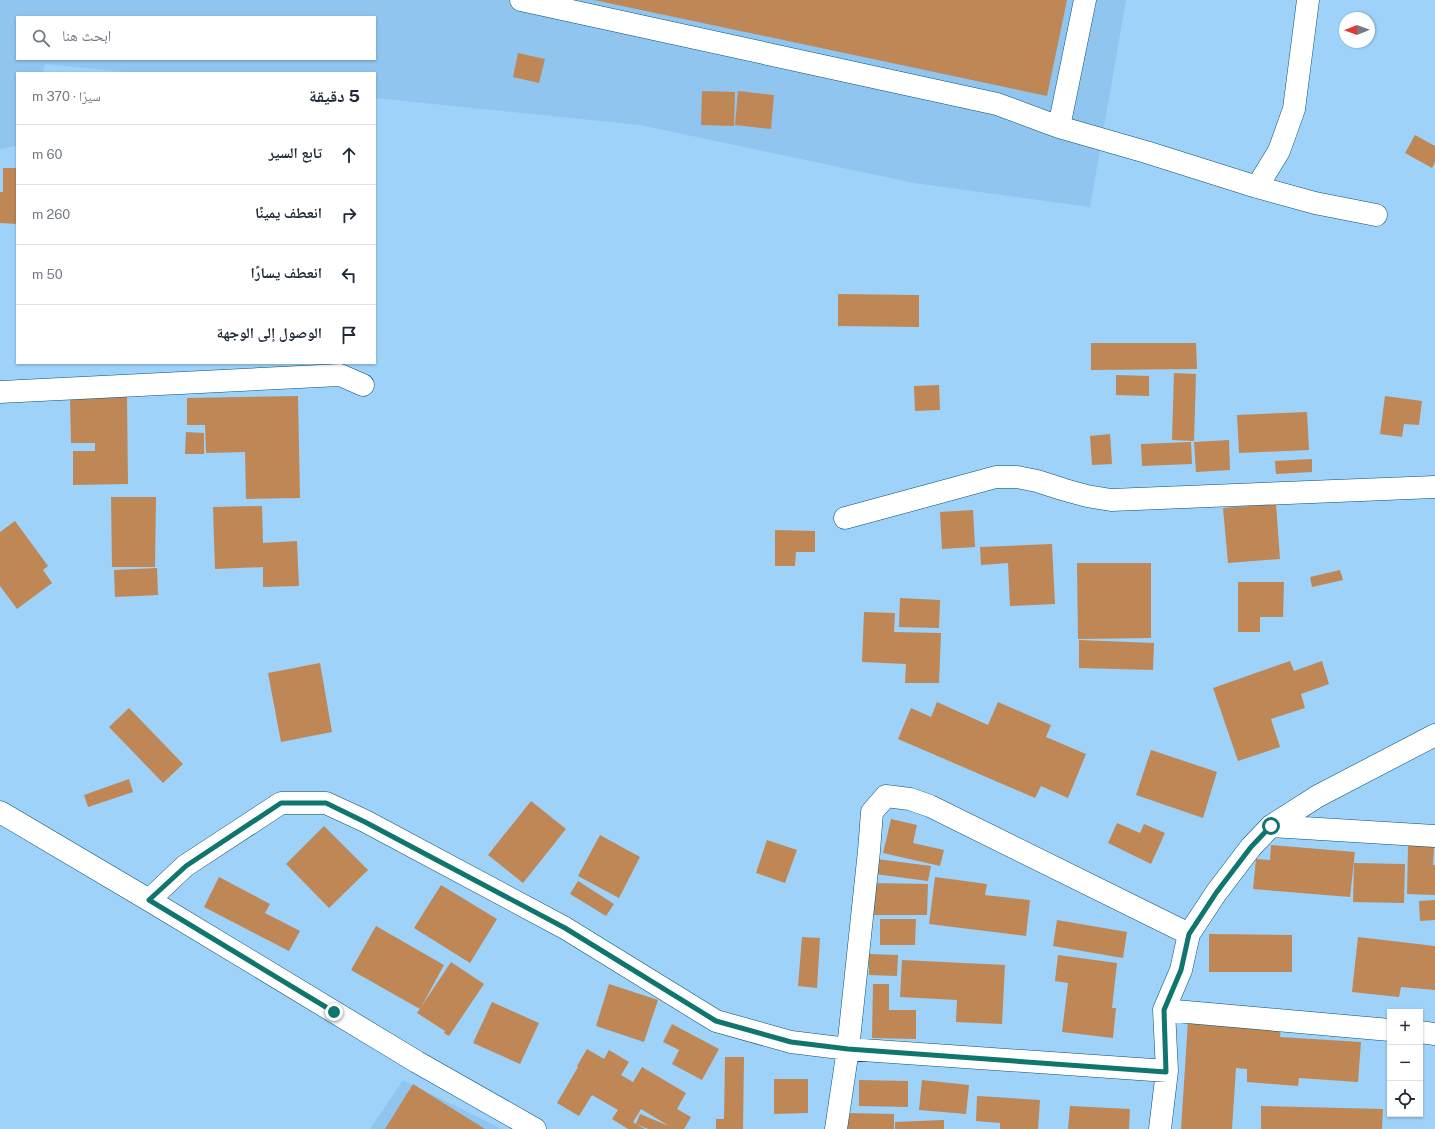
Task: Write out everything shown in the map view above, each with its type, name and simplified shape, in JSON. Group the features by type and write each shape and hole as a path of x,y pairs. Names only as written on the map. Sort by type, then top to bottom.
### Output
{"street":[{"path":"521,0 997,104 1059,127 1146,152 1257,187 1315,203 1376,215"},
{"path":"1059,127 1085,0"},
{"path":"1257,187 1280,151 1294,109 1308,0"},
{"path":"0,392 340,375 363,385"},
{"path":"846,518 996,478 1017,478 1037,481 1087,496 1111,500 1435,487"},
{"path":"1160,1129 1166,1072 1164,1010 1181,970 1189,934 1216,893 1251,847 1271,826 1318,796 1435,735"},
{"path":"836,1129 848,1049 872,812 886,796 910,799 930,806 1189,934"},
{"path":"149,900 186,866 281,803 326,803 365,822 565,928 716,1021 791,1042 848,1049 1166,1072"},
{"path":"0,812 417,1062 535,1129"},
{"path":"1271,826 1435,836"},
{"path":"1164,1010 1387,1030"},
{"path":"1423,1032 1435,1034"}],"shaded area":[{"path":"0,0 1126,0 1090,207 914,183 640,125 376,98 376,72 125,72 45,64 43,72 16,72 16,146 0,149"},
{"path":"403,1080 502,1129 370,1129"}],"building":[{"path":"594,0 1067,0 1047,96"},
{"path":"518,53 545,59 539,83 513,77"},
{"path":"702,91 735,92 734,126 701,125"},
{"path":"738,91 774,95 771,129 735,125"},
{"path":"1415,135 1435,146 1435,162 1432,168 1405,153"},
{"path":"3,168 16,168 16,224 0,223 0,192 3,192"},
{"path":"838,294 919,295 919,327 838,326"},
{"path":"1091,343 1196,343 1197,369 1091,370"},
{"path":"1174,373 1196,374 1194,441 1172,440"},
{"path":"1116,375 1149,376 1149,396 1116,395"},
{"path":"939,385 940,410 915,411 914,386"},
{"path":"298,396 300,498 246,499 245,452 206,453 205,425 187,425 187,398"},
{"path":"1385,396 1422,401 1419,425 1404,424 1402,437 1380,434"},
{"path":"70,397 127,397 128,484 73,485 73,451 95,451 95,443 71,443"},
{"path":"1307,412 1309,450 1239,453 1237,415"},
{"path":"186,432 204,433 204,454 185,454"},
{"path":"1110,434 1112,464 1092,465 1090,436"},
{"path":"1229,440 1230,470 1196,472 1194,442"},
{"path":"1191,442 1192,464 1142,466 1141,444"},
{"path":"1312,459 1312,472 1276,474 1275,461"},
{"path":"111,497 156,497 155,567 112,567"},
{"path":"1276,504 1280,559 1228,563 1223,508"},
{"path":"262,506 263,543 297,541 299,586 263,587 263,567 215,569 213,507"},
{"path":"973,510 975,547 942,549 940,512"},
{"path":"15,521 48,566 43,570 52,583 17,609 0,586 0,532"},
{"path":"775,530 815,531 815,552 796,552 795,566 775,566"},
{"path":"1052,544 1055,604 1010,606 1008,563 981,565 980,547"},
{"path":"1077,563 1151,563 1151,638 1078,639"},
{"path":"157,568 158,595 115,597 114,570"},
{"path":"1340,570 1343,580 1312,587 1310,577"},
{"path":"1238,582 1284,582 1283,617 1260,617 1260,632 1238,632"},
{"path":"900,598 940,600 939,628 899,627"},
{"path":"864,612 895,613 894,632 941,633 939,683 905,683 906,664 862,662"},
{"path":"1079,640 1154,643 1153,670 1079,668"},
{"path":"1290,661 1294,671 1322,661 1329,684 1301,694 1305,708 1271,719 1280,747 1238,761 1213,688"},
{"path":"320,663 332,732 281,742 268,673"},
{"path":"937,702 988,725 998,702 1051,725 1046,737 1086,754 1068,798 1041,786 1035,798 898,739 911,708 931,717"},
{"path":"129,708 183,764 163,783 109,727"},
{"path":"1151,750 1217,772 1203,818 1136,795"},
{"path":"129,779 133,792 88,807 84,795"},
{"path":"531,801 566,829 523,883 488,855"},
{"path":"891,819 917,825 913,843 944,850 940,866 883,853"},
{"path":"1117,823 1140,833 1144,824 1165,833 1151,864 1108,843"},
{"path":"324,826 368,870 329,908 286,864"},
{"path":"600,835 640,857 619,898 578,876"},
{"path":"767,840 797,850 785,883 756,873"},
{"path":"1271,845 1355,852 1350,897 1253,889 1256,859 1270,860"},
{"path":"1408,846 1434,846 1433,865 1435,865 1435,895 1407,894"},
{"path":"877,859 931,866 928,881 875,874"},
{"path":"1354,863 1405,864 1404,903 1353,902"},
{"path":"219,877 270,904 265,913 300,931 289,951 204,907"},
{"path":"935,877 987,884 985,895 1030,900 1026,936 929,924"},
{"path":"578,881 614,904 606,916 570,894"},
{"path":"872,883 928,884 927,915 872,915"},
{"path":"441,885 497,919 470,963 414,928"},
{"path":"1435,900 1435,920 1420,921 1419,901"},
{"path":"880,919 916,919 915,945 880,945"},
{"path":"1057,920 1127,932 1123,958 1053,946"},
{"path":"376,926 444,965 420,1009 351,970"},
{"path":"1209,934 1292,935 1292,972 1209,972"},
{"path":"802,937 820,938 817,988 798,986"},
{"path":"1358,937 1435,946 1435,990 1401,987 1399,997 1352,992"},
{"path":"869,954 898,955 897,976 869,975"},
{"path":"1058,955 1117,963 1112,1008 1116,1008 1113,1038 1062,1032 1068,983 1055,981"},
{"path":"902,960 1005,965 1002,1024 956,1022 957,1000 900,997"},
{"path":"451,962 484,984 449,1036 444,1033 445,1031 417,1013"},
{"path":"609,984 658,1000 644,1042 596,1026"},
{"path":"873,984 889,984 889,1010 916,1010 916,1039 872,1038"},
{"path":"492,1002 539,1023 520,1064 473,1043"},
{"path":"1188,1021 1281,1027 1280,1037 1361,1042 1358,1082 1299,1078 1298,1086 1247,1082 1247,1069 1236,1068 1232,1129 1181,1129"},
{"path":"672,1024 719,1049 702,1080 672,1064 679,1050 663,1042"},
{"path":"587,1049 604,1059 609,1050 629,1062 621,1075 633,1082 642,1067 686,1093 677,1109 691,1117 684,1129 648,1129 636,1124 645,1129 628,1129 612,1119 618,1110 592,1095 579,1116 557,1103 578,1067 577,1066","holes":["641,1109 669,1126 640,1114 636,1124 633,1122"]},
{"path":"725,1057 744,1057 743,1129 716,1129 716,1119 724,1119"},
{"path":"774,1079 808,1079 808,1113 774,1114"},
{"path":"859,1080 908,1081 908,1107 859,1106"},
{"path":"922,1080 969,1085 966,1114 919,1110"},
{"path":"413,1084 485,1129 385,1129"},
{"path":"977,1096 1040,1100 1038,1129 1000,1129 1000,1123 976,1121"},
{"path":"1070,1106 1130,1109 1129,1129 1068,1129"},
{"path":"1261,1106 1383,1109 1382,1129 1261,1129"},
{"path":"847,1113 894,1114 894,1129 847,1129"},
{"path":"944,1120 944,1129 895,1129 895,1122"}],"route":[{"path":"334,1012 149,900 186,866 248,827 281,803 326,803 365,822 565,928 716,1021 791,1042 848,1049 1166,1072 1164,1010 1181,970 1189,934 1216,893 1251,847 1271,826"}]}
